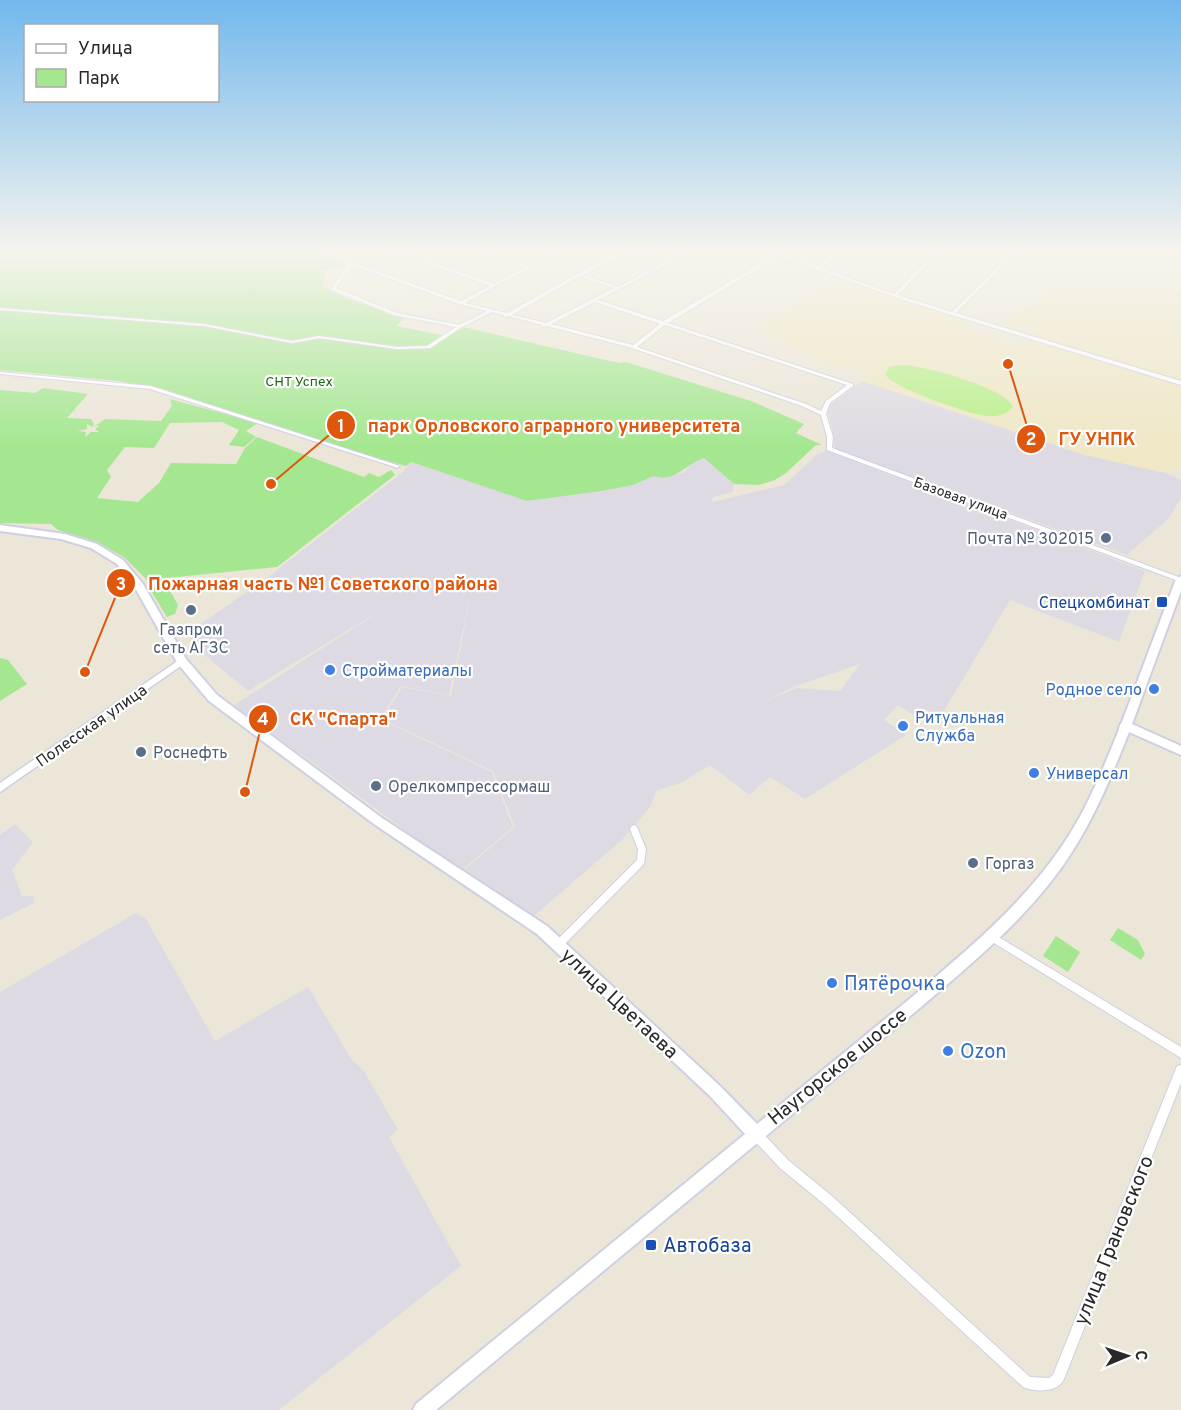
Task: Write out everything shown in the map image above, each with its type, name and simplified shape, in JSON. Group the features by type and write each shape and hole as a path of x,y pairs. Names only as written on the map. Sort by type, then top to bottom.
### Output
{"main road":[{"name":"улица Цветаева","path":"0,528 63,536 94,546 120,562 138,584 182,661 213,698 378,821 542,930 716,1091 755,1133"},
{"name":"Наугорское шоссе","path":"422,1410 992,937 1035,890 1084,822 1125,725 1181,579"},
{"path":"1125,725 1178,749"}],"street":[{"path":"100,317 206,325 292,342 319,337 397,348 428,347 479,317"},
{"path":"411,317 460,326"},
{"path":"509,317 634,347 804,405 823,414 828,402 850,384 645,317"},
{"path":"544,326 562,317"},
{"path":"634,347 674,317"},
{"path":"962,317 1181,383"},
{"path":"0,373 151,388 240,415 355,455 397,466"},
{"name":"Базовая улица","path":"823,414 830,436 829,449 1181,579"},
{"name":"Полесская улица","path":"0,788 182,661"},
{"path":"558,945 641,861 642,849 634,829"},
{"path":"992,937 1181,1053"},
{"name":"улица Грановского","path":"1027,1383 1051,1384 1058,1379 1181,1070"},
{"name":"улица Цветаева","path":"755,1133 784,1164 829,1201 1027,1383"}],"shaded area":[{"path":"775,317 950,317 972,324 969,328 976,332 1022,346 1034,335 1001,325 1011,317 1181,317 1181,470 1178,468 1166,473 1085,455 862,381 868,374 802,354 758,327"},
{"path":"862,381 1085,455 1166,473 1181,480 1181,498 1168,519 1127,555 835,449 832,426 826,408"},
{"path":"827,451 1145,571 1119,642 1010,600 941,716 925,709 918,718 898,705 884,720 906,735 805,799 770,777 749,795 710,765 681,783 657,790 650,807 622,840 534,916 463,871 515,827 493,771 382,719 402,687 451,696 473,584 449,695 401,686 380,719 492,772 513,827 461,871 234,705 388,606 248,691 195,647 188,633 272,574 403,472 411,462 527,501 633,485 654,476 683,473 694,461 704,458 734,484 733,492 713,497 712,502 784,485 818,454","holes":["860,664 840,691 797,688 764,701 796,686"]},
{"path":"15,824 33,842 12,870 22,896 33,896 34,903 0,920 0,835"},
{"path":"136,913 146,919 215,1041 308,987 352,1060 364,1071 398,1130 389,1137 461,1266 279,1410 0,1410 0,992"}],"green space":[{"name":"СНТ Успех","path":"0,317 404,317 396,326 446,336 463,327 619,363 626,362 751,401 804,424 796,433 822,445 816,445 786,473 775,480 759,485 734,484 704,458 668,477 654,476 633,485 527,501 411,462 406,466 352,451 163,389 119,381 0,370"},
{"path":"902,365 964,379 997,393 1008,400 1013,407 1001,415 987,416 932,400 901,386 885,374 889,367"},
{"path":"43,388 88,394 67,418 91,419 94,424 92,427 87,424 87,429 78,431 86,432 85,437 91,432 99,432 95,429 100,425 94,427 105,419 161,421 172,406 170,399 258,423 246,431 256,437 244,447 229,445 239,430 222,422 170,423 154,448 125,447 107,470 111,477 97,498 138,502 159,483 171,463 236,464 245,448 257,437 364,477 369,473 379,477 391,470 395,475 277,567 147,580 125,558 98,542 58,530 51,524 0,523 0,390 35,393"},
{"path":"160,586 169,589 178,605 175,614 167,617 150,589"},
{"path":"0,658 8,660 27,684 0,701"},
{"path":"1118,928 1138,940 1145,954 1141,960 1110,940"},
{"path":"1056,936 1080,952 1068,972 1043,956"}],"place":[{"name":"ГУ УНПК","path":"1008,364"},
{"name":"парк Орловского аграрного университета","path":"271,484"},
{"name":"Почта № 302015","path":"1106,538"},
{"name":"Спецкомбинат","path":"1162,602"},
{"name":"Газпром сеть АГЗС","path":"191,610"},
{"name":"Стройматериалы","path":"330,670"},
{"name":"Пожарная часть №1 Советского района","path":"85,672"},
{"name":"Родное село","path":"1154,689"},
{"name":"Ритуальная Служба","path":"903,726"},
{"name":"Роснефть","path":"141,752"},
{"name":"Универсал","path":"1034,773"},
{"name":"Орелкомпрессормаш","path":"376,786"},
{"name":"СК \"Спарта\"","path":"245,792"},
{"name":"Горгаз","path":"973,863"},
{"name":"Пятёрочка","path":"832,983"},
{"name":"Ozon","path":"948,1051"},
{"name":"Автобаза","path":"651,1245"}]}
